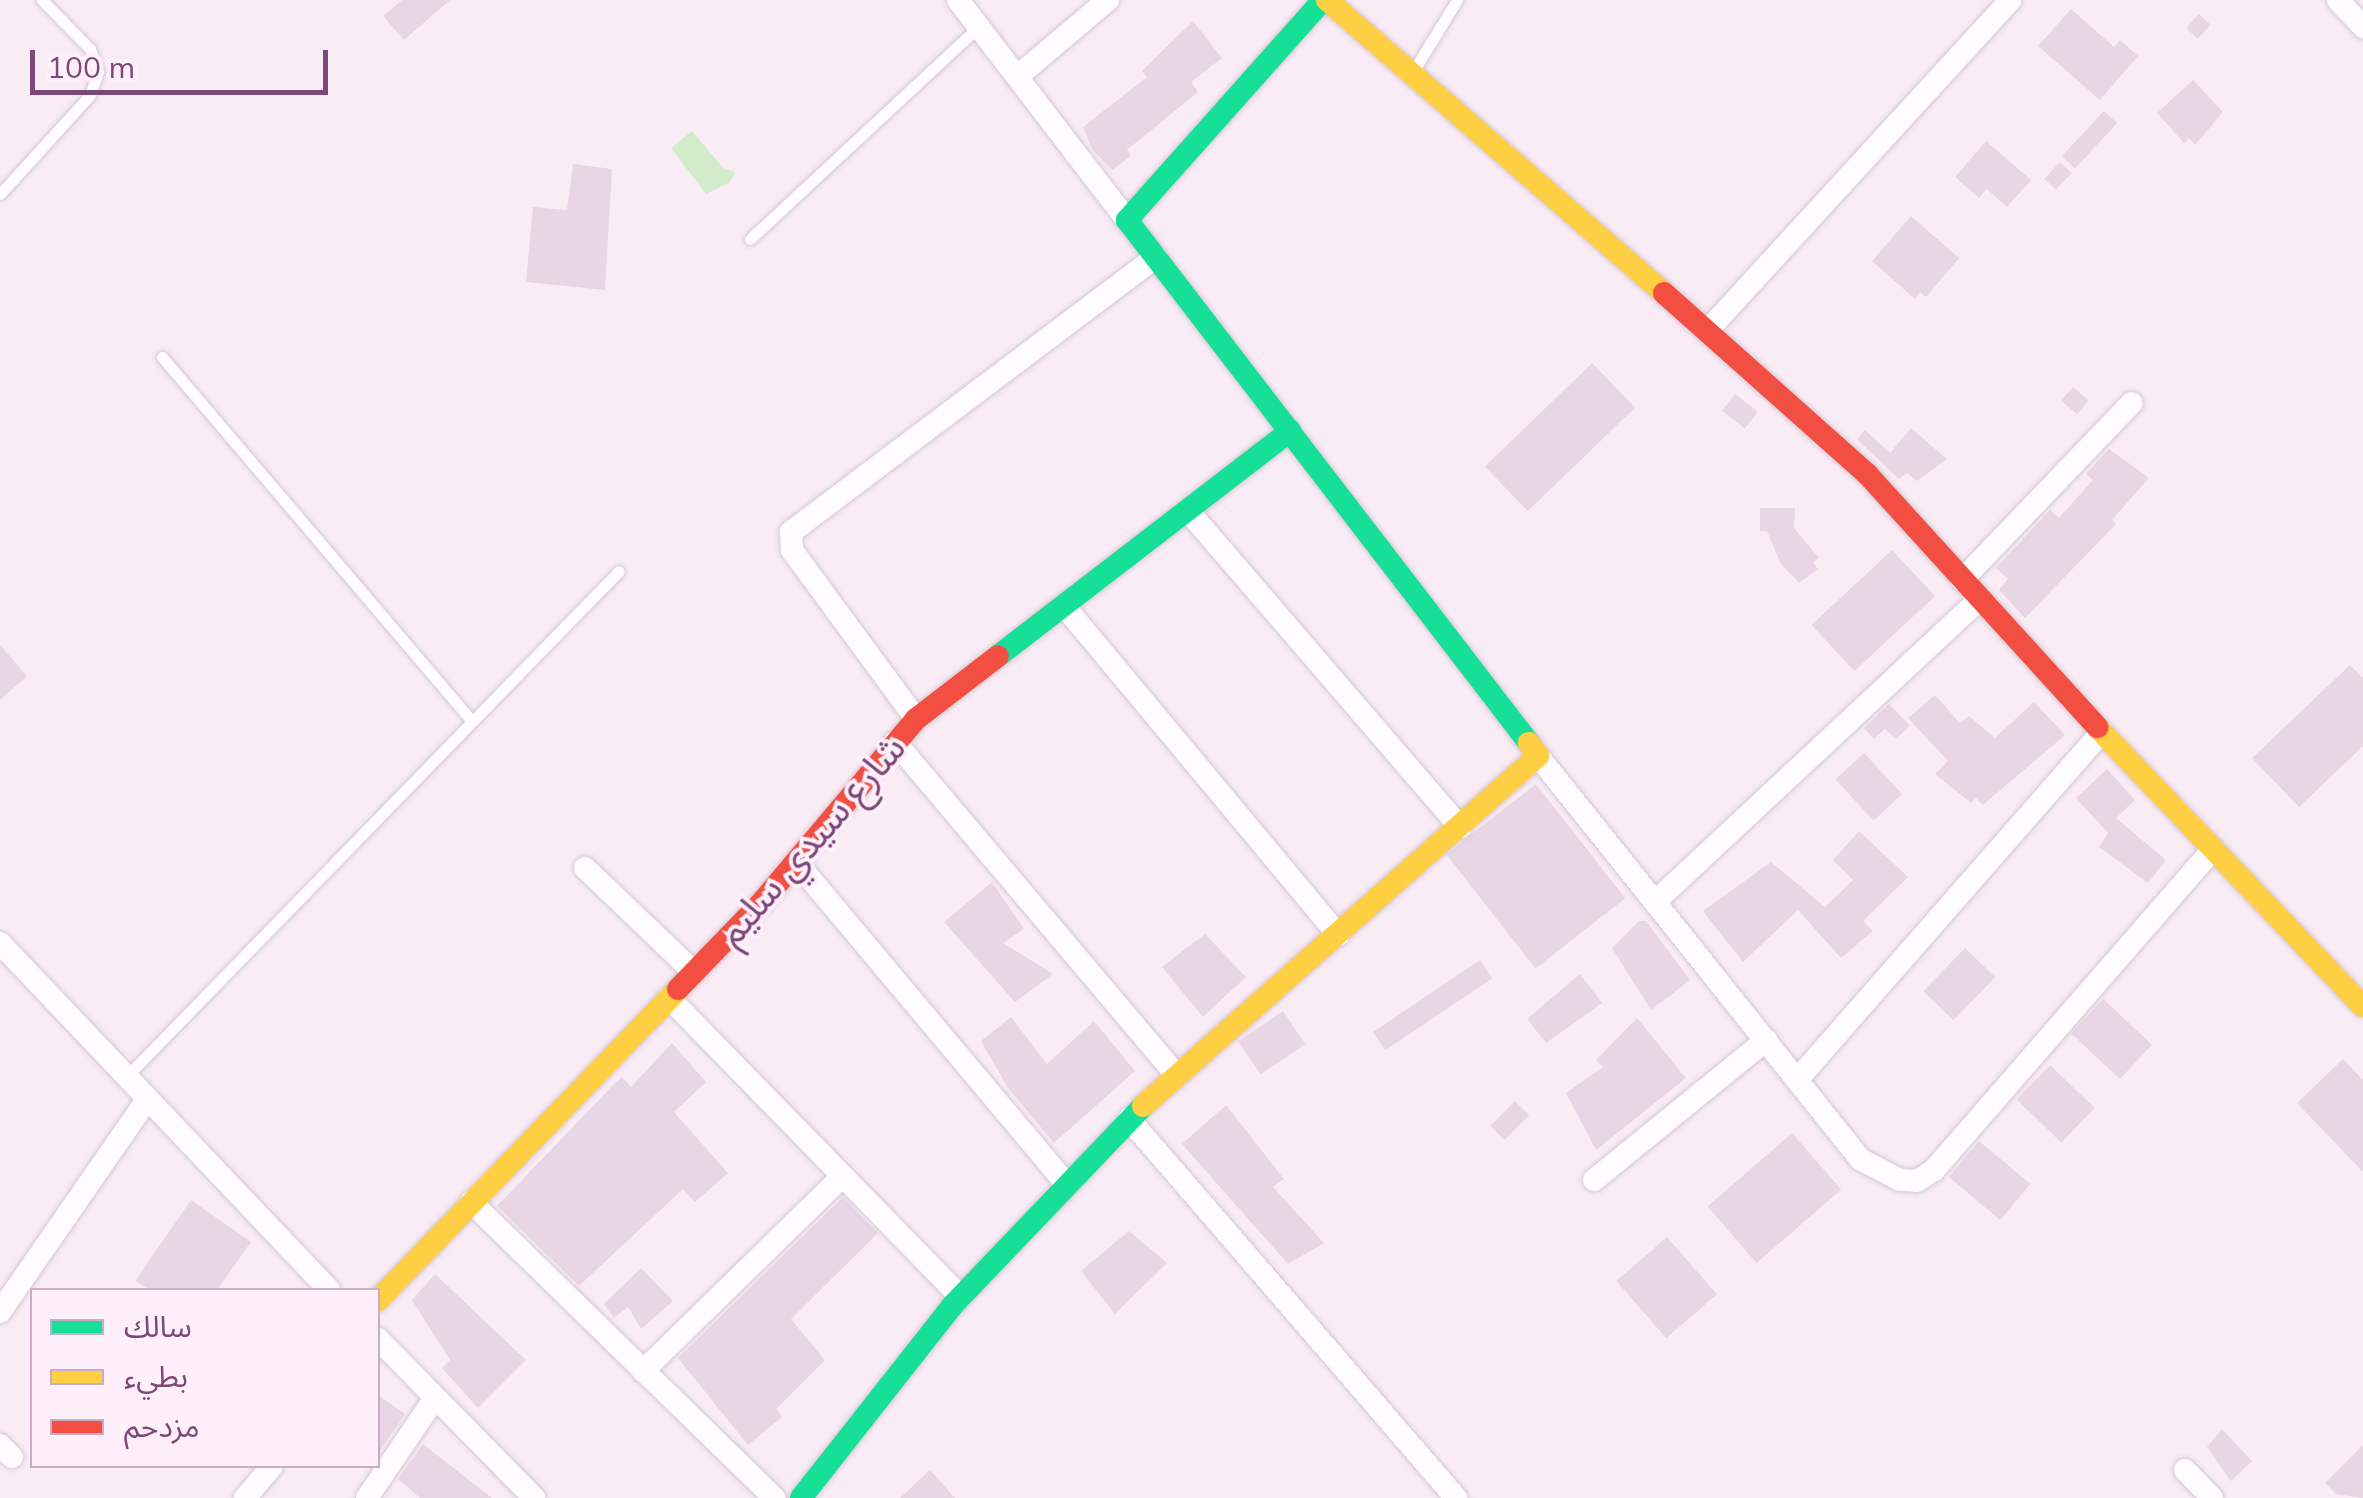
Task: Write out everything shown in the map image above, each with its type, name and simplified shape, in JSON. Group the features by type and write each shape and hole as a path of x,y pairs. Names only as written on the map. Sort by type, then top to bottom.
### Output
{"street":[{"path":"958,0 1538,756 1860,1158 1882,1175 1917,1180 1934,1170 2212,850"},
{"path":"1018,76 1108,0"},
{"path":"1127,220 1325,0 1414,69 1868,474 1978,600 2212,850 2360,999"},
{"path":"1709,329 2010,0"},
{"path":"2338,0 2363,28"},
{"path":"916,719 792,550 791,532 1156,258"},
{"path":"1962,580 2132,403"},
{"name":"شارع سيدي سليم","path":"380,1298 797,864 916,719 1290,431"},
{"path":"1189,512 1460,827"},
{"path":"1656,901 1978,600"},
{"path":"1065,607 1338,934"},
{"path":"1798,1080 2102,732"},
{"path":"895,742 1177,1076"},
{"path":"801,1498 961,1296 1129,1119 1538,756"},
{"path":"797,864 1066,1184"},
{"path":"585,868 694,972"},
{"path":"0,943 327,1288"},
{"path":"669,998 961,1296"},
{"path":"1594,1180 1766,1040"},
{"path":"0,1312 146,1100"},
{"path":"1129,1119 1456,1498"},
{"path":"643,1371 843,1176"},
{"path":"470,1202 774,1498"},
{"path":"380,1341 534,1498"},
{"path":"367,1498 435,1398"},
{"path":"246,1498 270,1468"},
{"path":"2185,1470 2212,1498"}],"lane":[{"path":"0,194 90,95 98,72 90,49 42,0"},
{"path":"1414,69 1457,0"},
{"path":"750,239 978,26"},
{"path":"162,357 472,721"},
{"path":"124,1078 618,571"}],"shaded area":[{"path":"692,131 723,168 735,172 730,182 706,194 671,148"}],"building":[{"path":"402,0 450,0 404,40 383,16"},
{"path":"2071,9 2114,47 2120,40 2138,56 2100,100 2038,46"},
{"path":"2199,14 2211,25 2198,39 2186,28"},
{"path":"1193,21 1222,58 1191,82 1198,92 1127,150 1131,156 1112,170 1092,149 1083,127 1147,77 1142,71"},
{"path":"2193,80 2223,112 2195,145 2189,138 2184,143 2157,113"},
{"path":"2104,111 2117,123 2075,169 2062,156"},
{"path":"1986,141 2031,180 2007,207 1987,189 1979,198 1955,177"},
{"path":"2060,162 2072,173 2056,190 2044,179"},
{"path":"573,164 612,169 605,290 526,282 533,207 567,210"},
{"path":"1911,216 1959,258 1926,297 1920,292 1915,299 1872,261"},
{"path":"1592,363 1635,408 1528,511 1485,467"},
{"path":"2073,387 2089,401 2077,414 2061,401"},
{"path":"1735,394 1758,412 1745,428 1722,411"},
{"path":"1911,428 1947,459 1917,481 1907,473 1899,479 1857,439 1865,430 1890,453"},
{"path":"2109,449 2149,478 2112,520 2116,524 2025,618 1999,590 2008,579 1996,568 2050,510 2059,518 2093,480 2086,474"},
{"path":"1760,508 1795,508 1794,528 1819,558 1813,563 1818,569 1799,583 1781,564 1767,531 1760,531"},
{"path":"1892,550 1935,596 1855,671 1812,625"},
{"path":"0,645 27,676 0,700"},
{"path":"2350,665 2363,678 2363,746 2299,807 2252,758"},
{"path":"1935,695 1960,723 1969,716 1995,738 2034,702 2065,735 1983,805 1976,798 1971,803 1935,774 1948,761 1908,718"},
{"path":"1889,704 1910,726 1896,739 1885,729 1874,739 1864,728"},
{"path":"1864,753 1902,794 1874,821 1835,780"},
{"path":"2107,769 2135,800 2116,818 2166,860 2148,883 2099,847 2108,833 2076,798"},
{"path":"1536,784 1625,898 1535,968 1446,854"},
{"path":"1859,831 1908,877 1863,921 1873,931 1841,958 1798,910 1743,962 1703,911 1771,862 1825,907 1853,880 1833,860"},
{"path":"992,882 1024,929 1003,943 1053,974 1015,1002 944,922"},
{"path":"1639,921 1646,921 1690,980 1651,1010 1612,948"},
{"path":"1205,934 1246,977 1203,1017 1162,967"},
{"path":"1965,948 1995,977 1954,1020 1923,991"},
{"path":"1480,960 1492,978 1385,1050 1373,1032"},
{"path":"1580,974 1602,1003 1546,1043 1527,1019"},
{"path":"2103,999 2152,1045 2120,1079 2071,1033"},
{"path":"1283,1011 1305,1044 1261,1074 1238,1041"},
{"path":"1011,1017 1047,1064 1094,1021 1135,1071 1054,1143 1008,1088 981,1041"},
{"path":"1637,1018 1686,1078 1596,1150 1566,1093 1603,1067 1596,1060"},
{"path":"672,1043 706,1082 674,1112 728,1173 695,1202 683,1189 579,1286 497,1206 616,1082 622,1077 631,1087"},
{"path":"2343,1059 2363,1080 2363,1172 2297,1103"},
{"path":"2050,1065 2095,1108 2061,1143 2017,1100"},
{"path":"1515,1101 1529,1115 1504,1140 1490,1126"},
{"path":"1226,1105 1284,1179 1273,1187 1324,1243 1288,1264 1182,1144"},
{"path":"1792,1133 1841,1190 1757,1263 1707,1206"},
{"path":"1979,1141 2030,1184 2000,1220 1949,1177"},
{"path":"843,1197 878,1233 791,1319 825,1360 776,1409 782,1417 748,1445 678,1358"},
{"path":"191,1200 251,1242 218,1288 147,1288 135,1281"},
{"path":"1129,1231 1167,1263 1115,1314 1081,1271"},
{"path":"1667,1237 1717,1294 1666,1338 1616,1281"},
{"path":"641,1268 673,1301 641,1329 628,1307 614,1318 604,1304"},
{"path":"435,1274 526,1360 478,1408 442,1368 450,1360 412,1300"},
{"path":"380,1396 405,1414 380,1451"},
{"path":"2222,1429 2252,1461 2231,1481 2207,1447"},
{"path":"423,1444 492,1498 420,1498 398,1479"},
{"path":"2363,1445 2363,1498 2336,1494 2325,1483"},
{"path":"930,1470 955,1498 900,1498"}],"traffic: fast":[{"path":"1323,0 1127,220 1529,743"},
{"path":"998,656 1290,431"},
{"path":"801,1498 953,1305 1143,1106"}],"traffic: slow":[{"path":"1327,0 1664,293"},
{"path":"2097,727 2363,1006"},
{"path":"1143,1106 1538,756 1529,743"},
{"path":"380,1298 678,989"}],"traffic: jam":[{"path":"1664,293 1868,475 2097,727"},
{"path":"678,989 762,902 916,719 998,656"}]}
